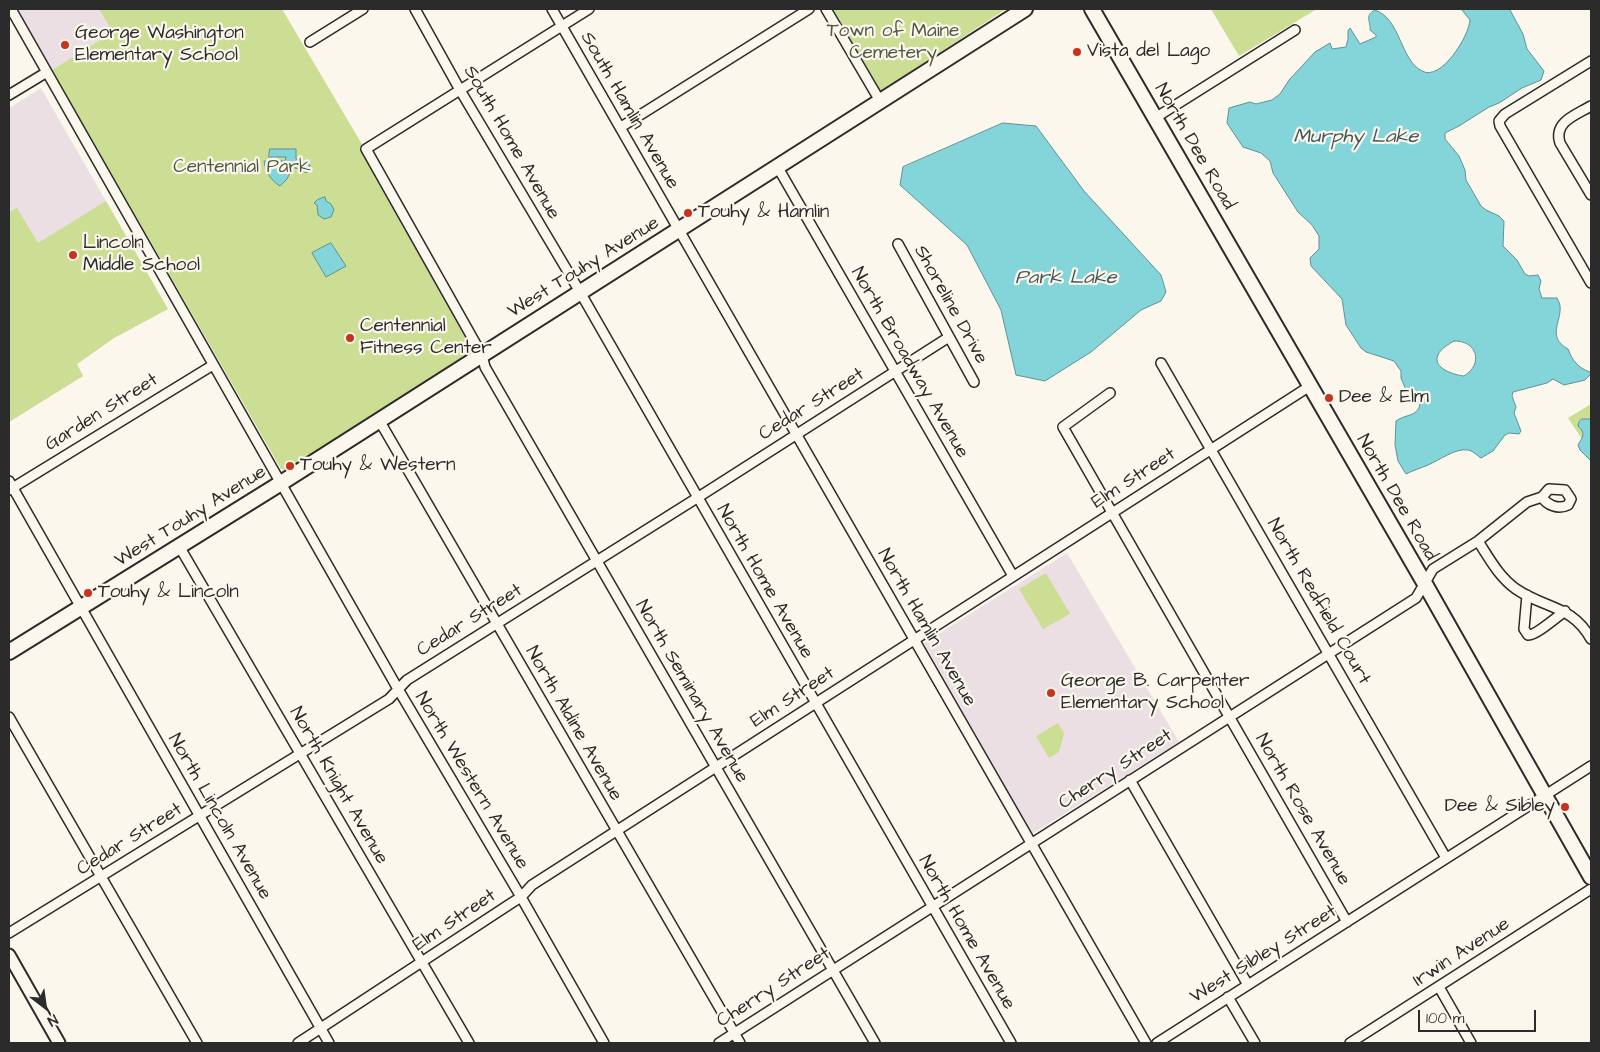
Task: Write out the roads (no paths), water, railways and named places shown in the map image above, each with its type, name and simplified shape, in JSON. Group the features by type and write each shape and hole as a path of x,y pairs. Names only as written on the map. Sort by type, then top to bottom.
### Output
{"main road":[{"name":"West Touhy Avenue","path":"9,652 281,483 1025,9"},
{"name":"North Dee Road","path":"1092,9 1425,584 1591,877"}],"street":[{"name":"North Western Avenue","path":"11,9 398,689 521,897 604,1043"},
{"path":"310,42 363,9"},
{"name":"South Home Avenue","path":"415,9 460,90 580,292"},
{"name":"South Hamlin Avenue","path":"552,9 678,230"},
{"path":"460,90 589,9"},
{"path":"621,127 808,9"},
{"path":"826,9 880,101"},
{"path":"1155,118 1295,30"},
{"path":"1591,61 1505,114 1499,121 1500,126 1591,283"},
{"path":"9,95 47,72"},
{"name":"North Seminary Avenue","path":"460,90 366,148 482,355 485,367 875,1043"},
{"path":"1591,106 1560,127 1558,136 1560,143 1591,194"},
{"name":"North Broadway Avenue","path":"777,166 1013,576"},
{"name":"North Hamlin Avenue","path":"678,230 1146,1043"},
{"name":"Shoreline Drive","path":"898,244 974,382"},
{"name":"North Home Avenue","path":"580,292 1011,1043"},
{"name":"Cedar Street","path":"9,933 389,699 407,680 949,337"},
{"name":"North Redfield Court","path":"1161,363 1446,858"},
{"name":"Garden Street","path":"10,486 213,365"},
{"name":"Elm Street","path":"298,1043 521,897 532,885 1310,386"},
{"name":"North Rose Avenue","path":"1110,393 1063,427 1348,922"},
{"name":"North Aldine Avenue","path":"379,420 740,1043"},
{"name":"North Lincoln Avenue","path":"10,486 328,1043"},
{"name":"Cherry Street","path":"719,1043 1416,598 1433,569 1478,541 1527,502 1542,497"},
{"path":"1478,541 1506,580 1527,594 1565,611 1580,622 1591,639"},
{"name":"North Knight Avenue","path":"179,546 468,1043"},
{"path":"1527,594 1524,629 1528,635 1534,634 1565,611"},
{"path":"9,717 196,1043"},
{"name":"West Sibley Street","path":"1157,1043 1591,766"},
{"path":"1130,780 1248,985"},
{"name":"Irwin Avenue","path":"1350,1043 1591,889"},
{"path":"9,955 59,1043"},
{"path":"1439,986 1471,1043"},
{"path":"1228,997 1255,1043"}],"water":[{"name":"Murphy Lake","path":"1458,9 1511,9 1523,34 1527,49 1544,71 1541,80 1522,88 1445,133 1445,139 1459,156 1465,170 1466,180 1481,206 1504,221 1503,246 1517,260 1525,274 1529,276 1538,275 1541,281 1539,289 1542,298 1557,298 1560,306 1556,329 1558,339 1568,349 1576,363 1591,374 1585,380 1564,385 1553,379 1547,383 1513,392 1512,396 1516,407 1514,413 1521,431 1519,434 1509,433 1505,435 1493,451 1481,458 1474,452 1458,451 1406,474 1398,461 1395,445 1396,421 1417,411 1420,404 1406,390 1401,378 1401,371 1394,361 1366,352 1361,348 1346,325 1342,299 1311,266 1310,258 1319,249 1319,236 1312,225 1298,212 1273,173 1270,161 1261,153 1243,147 1227,123 1229,108 1250,102 1256,104 1272,100 1280,94 1289,80 1315,52 1330,43 1332,49 1346,47 1350,28 1360,44 1376,37 1370,30 1369,19 1370,14 1375,10 1384,15 1390,22 1415,66 1429,73 1437,70 1453,56 1465,36 1470,20 1462,10","holes":["1454,341 1462,342 1473,348 1476,359 1470,371 1464,376 1445,370 1438,364 1437,360 1439,353 1445,347"]},
{"name":"Park Lake","path":"1003,123 1036,126 1084,191 1161,275 1166,292 1161,301 1141,310 1091,352 1045,381 1016,375 1001,310 967,245 900,185 903,167"},
{"path":"270,149 296,149 296,159 310,165 307,173 293,167 287,179 280,186 269,175 264,161 285,161 286,157 269,157"},
{"path":"325,197 334,210 331,217 324,219 318,215 317,205 314,203"},
{"path":"331,243 346,266 326,277 312,253"},
{"path":"1582,419 1591,419 1591,461 1580,450 1578,445 1583,435 1578,426"}],"place":[{"name":"George Washington Elementary School","path":"65,45"},
{"name":"Vista del Lago","path":"1077,52"},
{"name":"Touhy & Hamlin","path":"688,213"},
{"name":"Lincoln Middle School","path":"73,255"},
{"name":"Centennial Fitness Center","path":"350,338"},
{"name":"Dee & Elm","path":"1329,398"},
{"name":"Touhy & Western","path":"290,466"},
{"name":"Touhy & Lincoln","path":"88,593"},
{"name":"George B. Carpenter Elementary School","path":"1051,693"},
{"name":"Dee & Sibley","path":"1565,807"}],"park label":[{"name":"Town of Maine Cemetery","path":"893,43"},
{"name":"Centennial Park","path":"242,168"}]}
